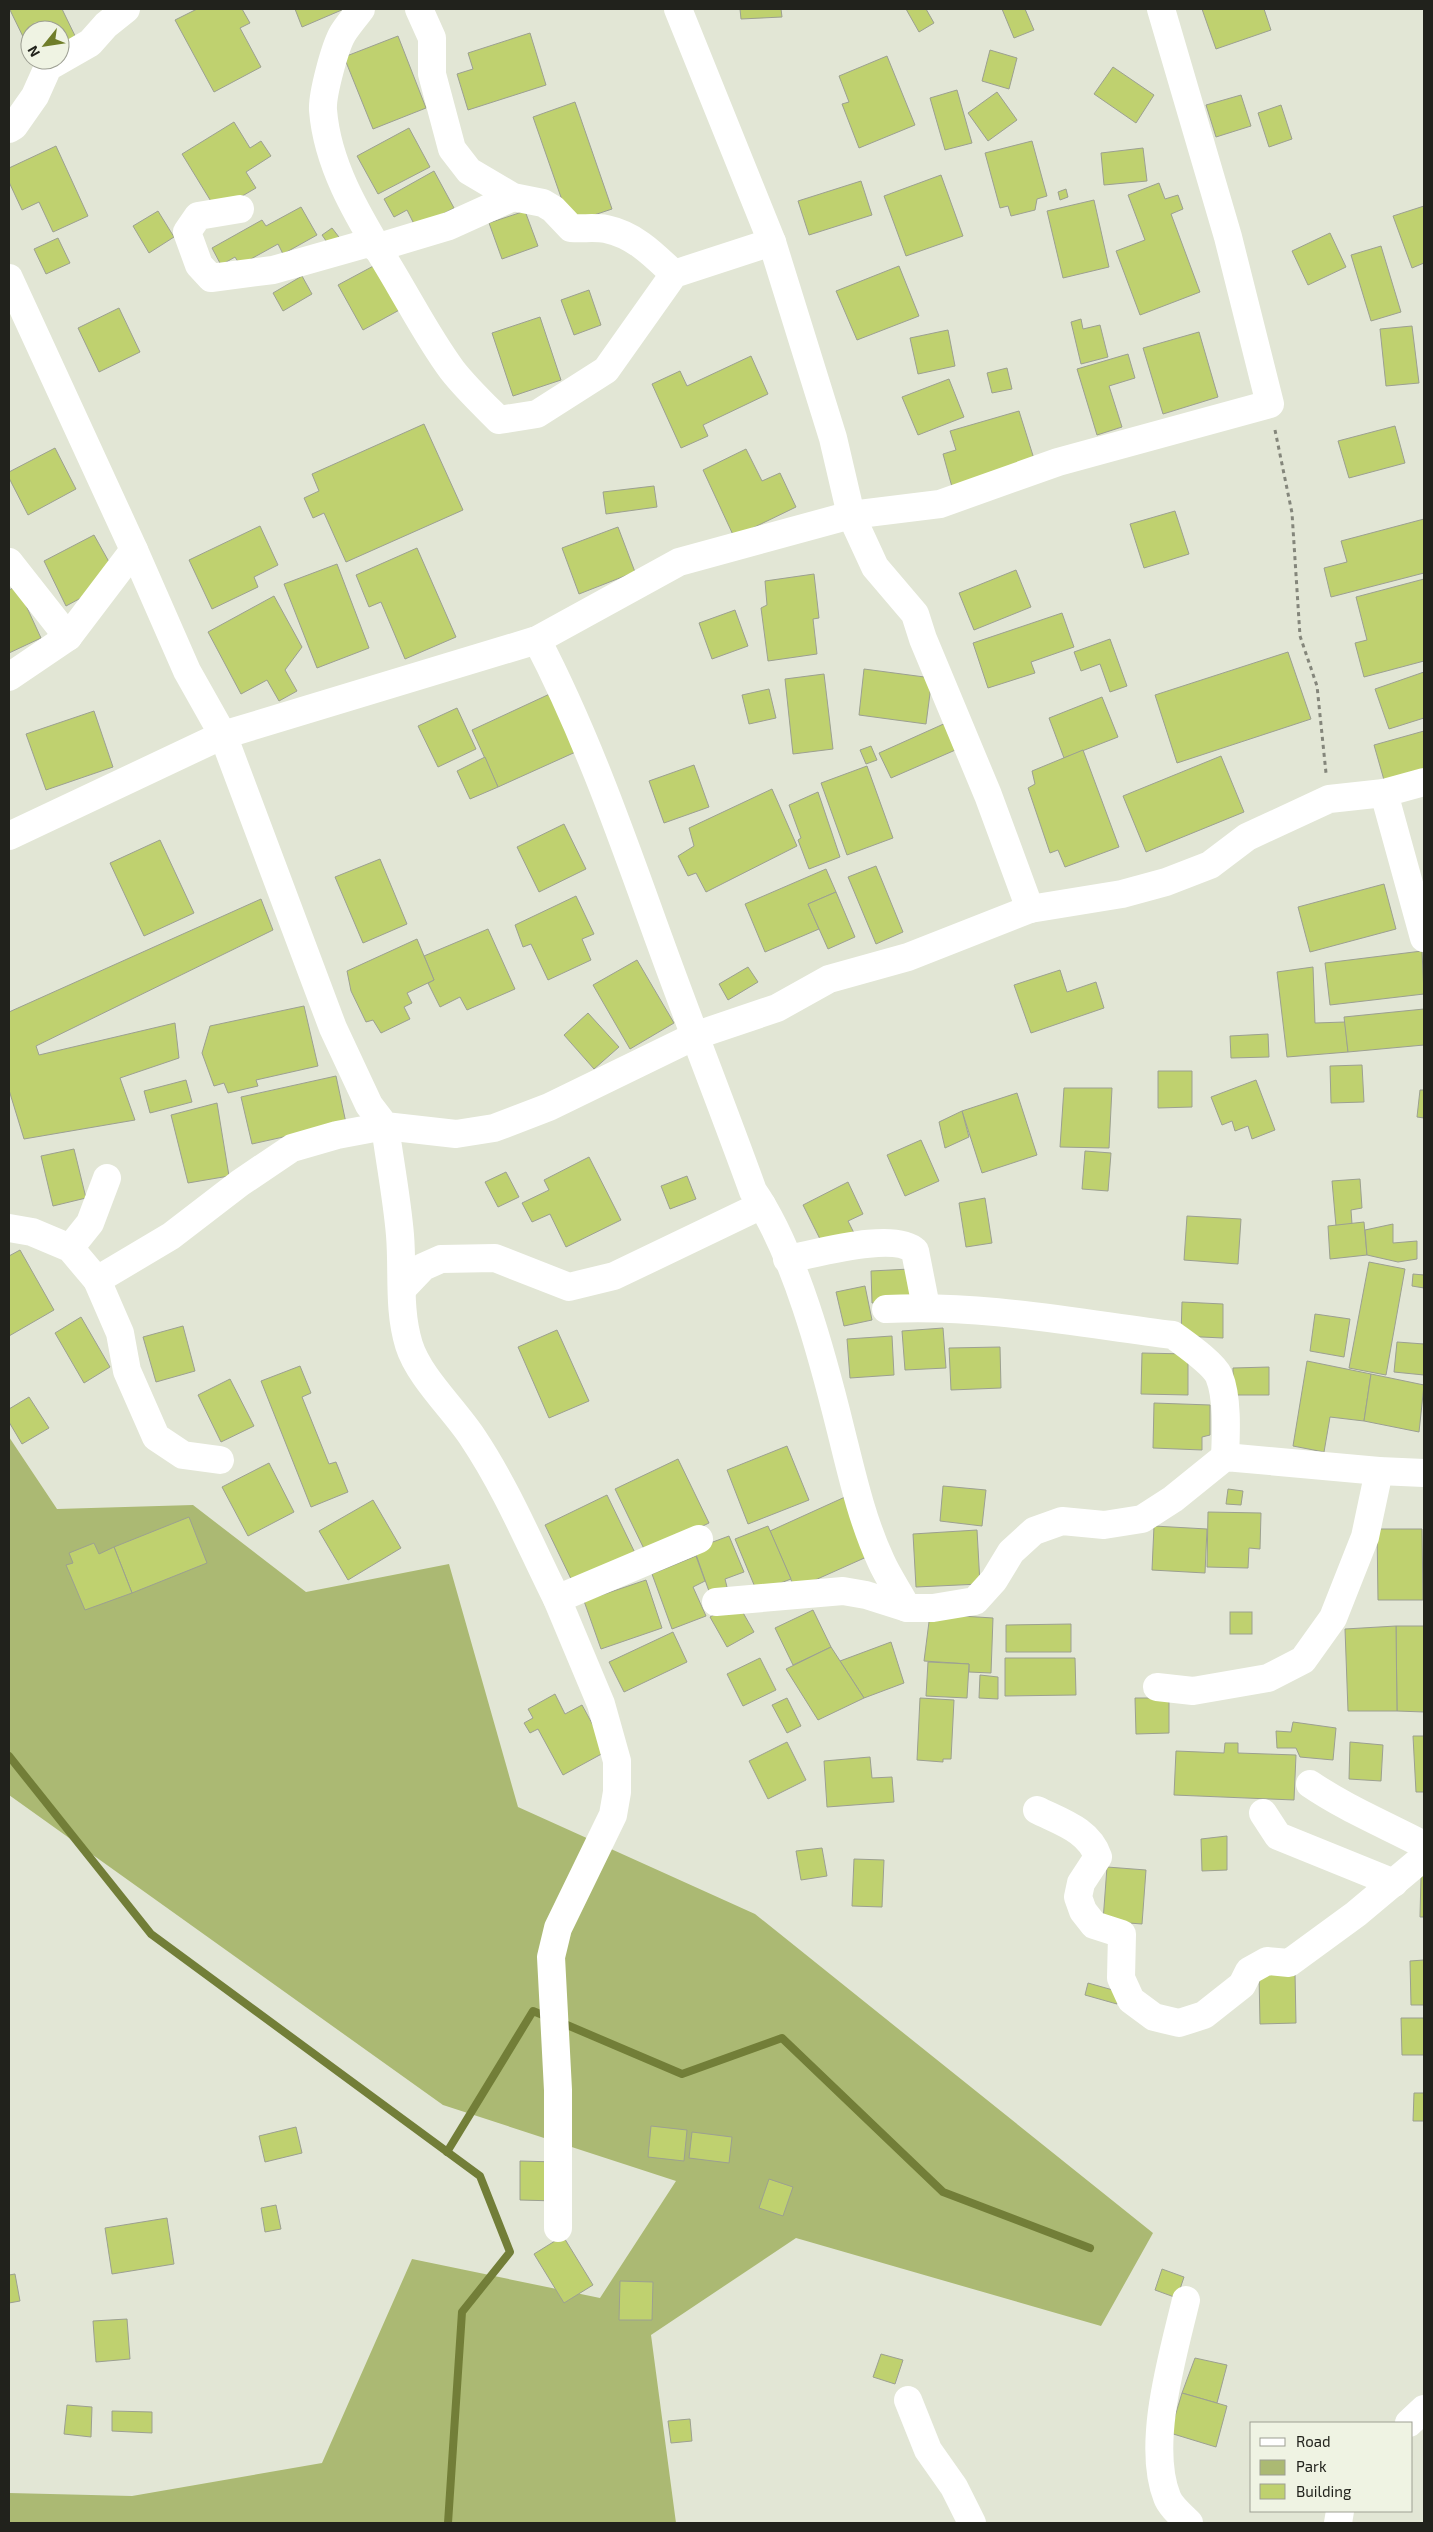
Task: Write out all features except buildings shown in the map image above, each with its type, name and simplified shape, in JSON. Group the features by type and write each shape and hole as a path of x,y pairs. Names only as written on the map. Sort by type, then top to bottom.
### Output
{"street":[{"path":"9,129 14,126 35,96 48,67 90,43 106,25 126,9"},
{"path":"361,9 342,35 331,66 323,109 331,149 349,195 374,245 444,358 454,372 499,420 538,414 606,370 674,274 772,242"},
{"path":"419,9 432,38 432,74 452,149 469,171 513,197 543,202 553,209 571,228 605,229 645,246 674,274"},
{"path":"678,9 772,242 833,438 851,515 875,567 915,614 923,639 988,795 1030,909"},
{"path":"9,836 223,735 537,640 679,562 851,515 940,504 1058,462 1270,404 1228,237 1161,9"},
{"path":"240,209 198,216 187,232 199,265 211,278 273,270 449,226 513,197"},
{"path":"12,293 134,550 187,670 223,735 333,1028 369,1105 385,1126 400,1234 404,1323 409,1346 418,1365 492,1468 514,1508 557,1599 600,1704 618,1761 617,1792 613,1815 558,1928 551,1957 558,2090 558,2228"},
{"path":"9,677 68,637 134,550"},
{"path":"9,562 68,637"},
{"path":"537,640 564,691 697,1035 753,1191 762,1205 787,1259 823,1363 857,1493 881,1561 907,1608"},
{"path":"97,1280 171,1236 240,1183 292,1148 337,1134 385,1126 456,1134 494,1128 550,1107 697,1035 777,1008 829,979 908,957 1030,909 1122,894 1166,882 1210,865 1247,837 1329,799 1384,793 1424,782"},
{"path":"1384,793 1424,938"},
{"path":"70,1248 90,1223 107,1178"},
{"path":"402,1288 423,1267 441,1259 495,1258 569,1286 614,1276 762,1205"},
{"path":"9,1228 32,1232 70,1248 97,1280 120,1333 127,1371 156,1437 183,1455 220,1460"},
{"path":"787,1259 856,1245 898,1243 909,1246 915,1251 926,1307"},
{"path":"886,1310 926,1307 983,1311 1173,1335 1197,1353 1219,1375 1227,1432 1225,1457"},
{"path":"716,1602 806,1592 843,1591 866,1594 907,1608 933,1608 975,1601 994,1580 1011,1552 1034,1531 1062,1521 1104,1525 1142,1519 1173,1500 1225,1457 1379,1471 1424,1473"},
{"path":"1157,1687 1193,1690 1268,1678 1303,1660 1333,1618 1365,1537 1379,1471"},
{"path":"557,1599 700,1539"},
{"path":"1310,1784 1341,1804 1371,1816 1424,1845"},
{"path":"1037,1810 1079,1830 1093,1844 1098,1857 1081,1883 1078,1897 1083,1911 1094,1925 1122,1934 1121,1978 1131,2000 1154,2017 1179,2023 1204,2015 1242,1985 1249,1971 1266,1961 1289,1964 1394,1883 1424,1856"},
{"path":"1263,1813 1278,1836 1394,1883"},
{"path":"1186,2300 1169,2376 1158,2441 1159,2467 1167,2499 1189,2523"},
{"path":"908,2400 928,2450 954,2487 972,2523"},
{"path":"1410,2422 1424,2409"}],"path":[{"path":"1270,404 1292,513 1300,636 1318,686 1329,799"}],"green space":[{"path":"9,1437 57,1509 193,1505 306,1592 449,1564 518,1807 755,1914 1153,2233 1101,2326 796,2238 651,2335 676,2523 9,2523 9,2493 132,2496 322,2463 412,2259 600,2298 676,2181 443,2105 9,1795"}],"waterway":[{"path":"9,1756 151,1934 480,2176 510,2252 462,2312 448,2523"},
{"path":"447,2152 533,2011 550,2018"},
{"path":"560,2022 682,2074 782,2038 943,2192 1090,2248"}]}
